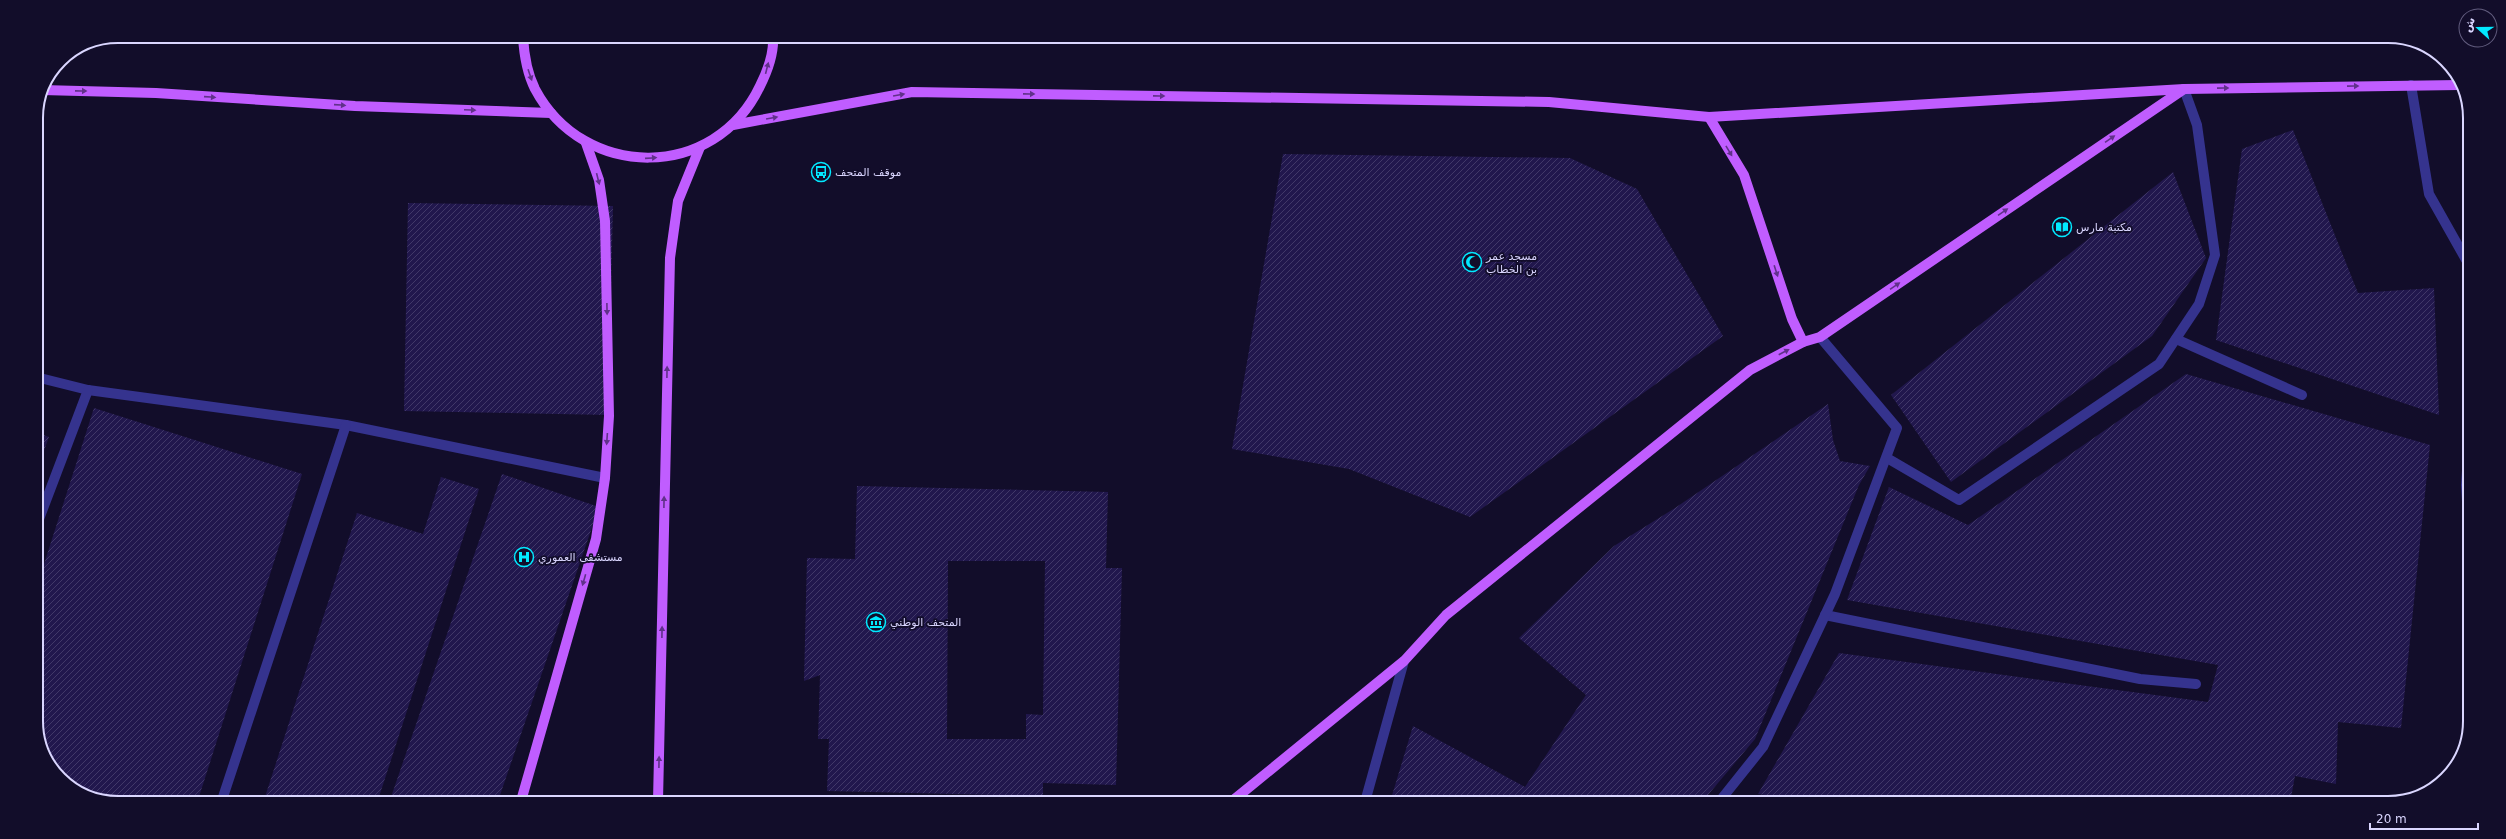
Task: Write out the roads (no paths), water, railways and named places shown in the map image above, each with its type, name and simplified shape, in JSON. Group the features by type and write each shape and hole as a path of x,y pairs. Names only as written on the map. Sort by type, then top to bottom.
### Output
{"main road":[{"path":"524,43 525,61 535,89 551,113 567,129 586,143 613,154 642,159 672,156 700,147 733,125 753,100 767,72 772,43"},
{"path":"733,125 912,92 1549,102 1709,117 2184,89 2455,85"},
{"path":"1238,796 1404,661 1446,615 1750,370 1803,342 1820,337 2184,89"},
{"path":"49,90 156,93 355,106 551,113"},
{"path":"1709,117 1744,176 1792,319 1803,342"},
{"path":"522,796 596,539 605,478 609,416 605,221 599,180 586,143"},
{"path":"658,796 670,258 678,201 700,147"}],"street":[{"path":"2411,85 2430,194 2463,254"},
{"path":"1887,458 1959,500 2159,364 2199,304 2215,255 2197,125 2184,89"},
{"path":"1724,796 1763,747 1825,615 1887,458 1897,428 1820,337"},
{"path":"2176,338 2302,395"},
{"path":"43,379 88,390 346,425 605,478"},
{"path":"43,509 88,390"},
{"path":"223,796 346,425"},
{"path":"1825,615 2140,679 2196,684"},
{"path":"1367,796 1404,661"}],"place":[{"name":"موقف المتحف","path":"821,172"},
{"name":"مكتبة مارس","path":"2062,227"},
{"name":"مسجد عمر بن الخطاب","path":"1472,262"},
{"name":"مستشفى العموري","path":"524,557"},
{"name":"المتحف الوطني","path":"876,622"}]}
